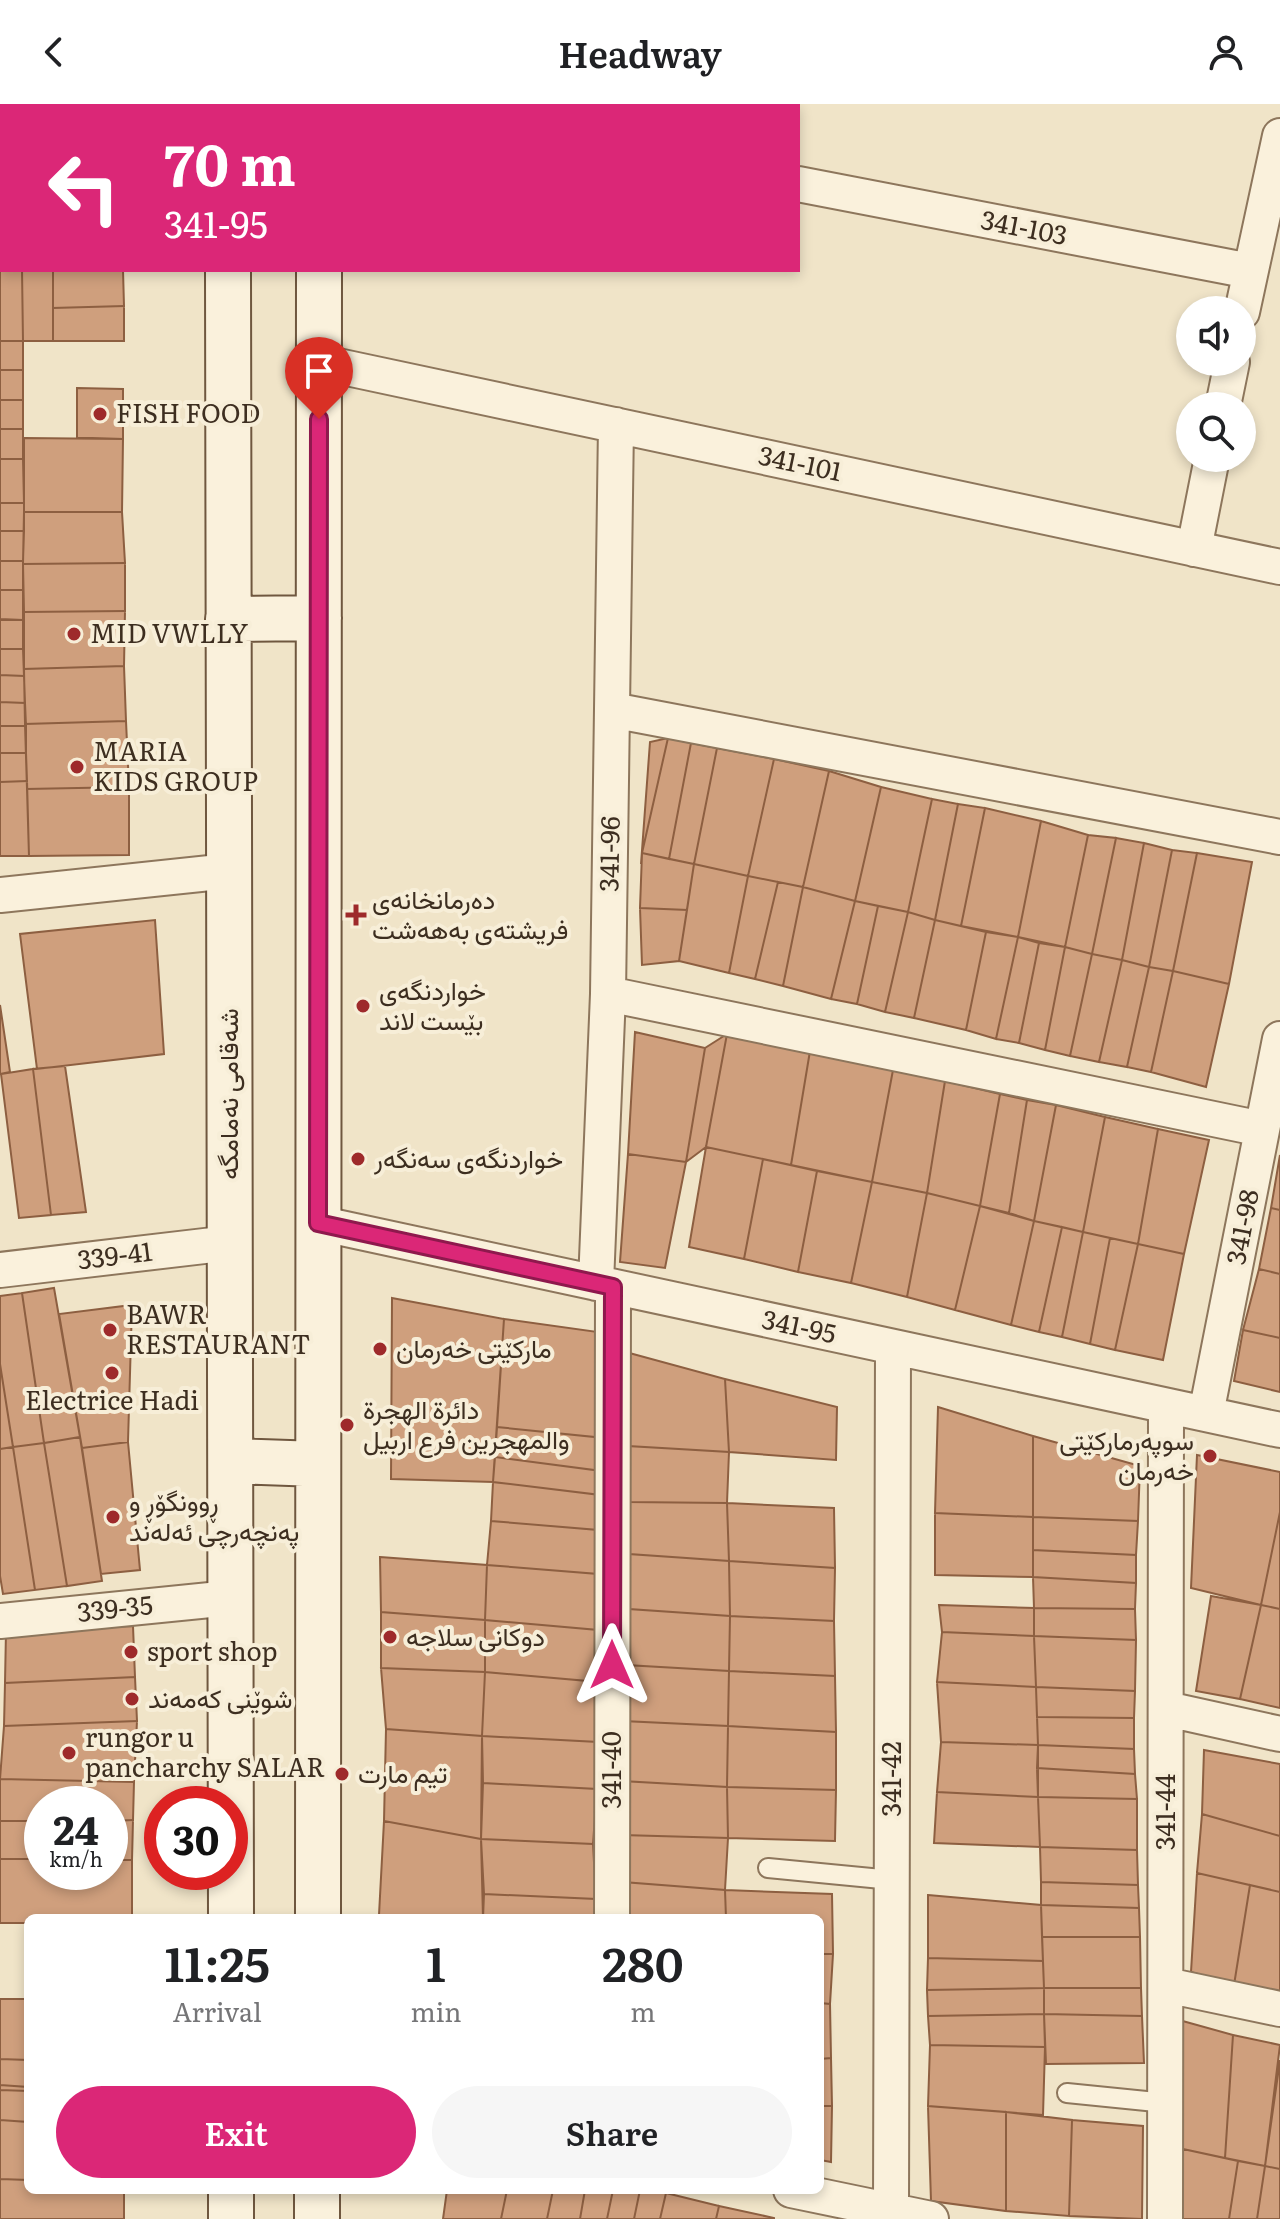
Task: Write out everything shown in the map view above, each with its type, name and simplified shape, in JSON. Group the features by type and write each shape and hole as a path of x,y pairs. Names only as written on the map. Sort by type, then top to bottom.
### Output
{"main road":[{"name":"شەقامی نەمامگە","path":"228,272 231,1914"},
{"path":"318,1914 319,272"},
{"path":"228,619 319,618"},
{"path":"231,1461 318,1464"},
{"path":"231,2194 231,2219"},
{"path":"317,2194 317,2219"}],"street":[{"path":"1245,296 1280,136"},
{"name":"341-103","path":"800,184 1250,271"},
{"name":"341-101","path":"319,362 1280,567"},
{"name":"341-96","path":"604,1285 616,425"},
{"path":"1194,549 1209,472"},
{"path":"612,710 1280,837"},
{"path":"0,895 229,871"},
{"path":"608,994 1262,1129"},
{"name":"341-98","path":"1206,1414 1280,1039"},
{"name":"341-95","path":"318,1223 1280,1430"},
{"name":"339-41","path":"0,1270 230,1243"},
{"name":"341-40","path":"604,1285 612,1914"},
{"name":"341-42","path":"891,2211 893,1347"},
{"name":"341-44","path":"1165,2219 1166,1406"},
{"name":"339-35","path":"0,1621 230,1598"},
{"path":"1167,1709 1280,1734"},
{"path":"1166,1985 1280,2009"},
{"path":"810,2194 931,2219"}],"lane":[{"path":"768,1868 892,1880"},
{"path":"1067,2093 1166,2103"}],"building":[{"path":"0,272 22,272 23,341 0,341"},
{"path":"22,272 53,272 53,341 23,341"},
{"path":"53,272 123,272 124,306 53,308"},
{"path":"124,306 124,341 53,341 53,308"},
{"path":"0,341 23,341 23,370 0,370"},
{"path":"0,370 23,370 23,400 0,400"},
{"name":"FISH FOOD","path":"77,388 123,389 123,439 77,438"},
{"path":"0,400 23,400 23,429 0,429"},
{"path":"0,429 23,429 23,459 0,459"},
{"path":"24,438 123,439 122,512 24,512"},
{"path":"0,459 23,459 24,503 0,503"},
{"path":"0,503 24,503 24,531 0,531"},
{"path":"24,512 122,512 125,563 23,564"},
{"path":"0,531 24,531 23,561 0,561"},
{"path":"0,561 23,561 23,590 0,590"},
{"path":"125,563 125,611 24,612 23,564"},
{"path":"0,590 23,590 23,620 0,619"},
{"name":"MID VWLLY","path":"125,611 124,666 24,669 24,612"},
{"path":"0,620 23,620 23,649 0,649"},
{"path":"0,649 23,649 24,676 0,675"},
{"name":"MID VWLLY","path":"124,666 126,721 25,724 24,669"},
{"path":"0,675 24,676 25,703 0,702"},
{"path":"0,702 25,703 26,726 0,726"},
{"name":"MARIA KIDS GROUP","path":"126,721 129,787 27,789 25,724"},
{"path":"0,726 26,726 26,753 0,753"},
{"path":"668,738 691,743 669,859 642,853"},
{"path":"668,738 642,853 641,864 650,742"},
{"path":"691,743 717,748 694,864 669,859"},
{"path":"717,748 774,759 748,876 694,864"},
{"path":"0,753 26,753 27,781 0,782"},
{"path":"774,759 829,771 803,887 748,876"},
{"path":"829,771 881,787 855,901 803,887"},
{"path":"27,781 29,856 0,856 0,782"},
{"path":"129,787 129,855 29,856 27,789"},
{"path":"881,787 932,799 908,912 855,901"},
{"path":"932,799 958,804 935,920 908,912"},
{"path":"958,804 985,808 961,926 935,920"},
{"path":"985,808 1041,821 1018,937 961,926"},
{"path":"1041,821 1088,835 1065,947 1018,937"},
{"path":"1088,835 1116,838 1092,954 1065,947"},
{"path":"1116,838 1144,843 1122,960 1092,954"},
{"path":"1144,843 1172,850 1149,967 1122,960"},
{"path":"1172,850 1197,853 1173,971 1149,967"},
{"path":"642,853 694,864 687,910 640,908"},
{"path":"1197,853 1252,862 1229,984 1173,971"},
{"path":"694,864 748,876 729,973 679,961"},
{"path":"748,876 778,882 755,979 729,973"},
{"path":"778,882 803,887 783,986 755,979"},
{"path":"803,887 855,901 831,999 783,986"},
{"path":"855,901 878,906 857,1004 831,999"},
{"path":"878,906 908,912 885,1012 857,1004"},
{"path":"640,908 687,910 679,961 642,965"},
{"path":"908,912 935,920 914,1018 885,1012"},
{"path":"155,920 164,1054 37,1069 20,934"},
{"path":"935,920 986,932 966,1030 914,1018"},
{"path":"986,932 1018,937 996,1039 966,1030"},
{"path":"1018,937 1039,943 1019,1043 996,1039"},
{"path":"1039,943 1065,947 1045,1050 1019,1043"},
{"path":"1065,947 1092,954 1070,1056 1045,1050"},
{"path":"1092,954 1122,960 1099,1062 1070,1056"},
{"path":"1122,960 1149,967 1127,1067 1099,1062"},
{"path":"1149,967 1173,971 1151,1072 1127,1067"},
{"path":"1173,971 1229,984 1206,1087 1151,1072"},
{"path":"0,1005 10,1072 0,1074"},
{"path":"635,1032 705,1048 686,1162 628,1154"},
{"path":"727,1034 706,1147 686,1162 705,1048"},
{"path":"727,1034 810,1051 791,1165 706,1147"},
{"path":"810,1051 893,1070 872,1182 791,1165"},
{"path":"65,1066 86,1212 51,1215 33,1069"},
{"path":"33,1069 51,1215 19,1218 1,1074"},
{"path":"893,1070 945,1081 927,1193 872,1182"},
{"path":"945,1081 1000,1094 980,1206 927,1193"},
{"path":"1000,1094 1027,1100 1009,1213 980,1206"},
{"path":"1027,1100 1056,1105 1034,1221 1009,1213"},
{"path":"1056,1105 1105,1117 1083,1232 1034,1221"},
{"path":"1105,1117 1158,1129 1138,1244 1083,1232"},
{"path":"1158,1129 1209,1140 1184,1254 1138,1244"},
{"path":"706,1147 763,1159 744,1259 689,1247"},
{"path":"628,1154 686,1162 665,1268 620,1262"},
{"path":"1280,1155 1280,1210 1271,1208"},
{"path":"763,1159 817,1171 798,1272 744,1259"},
{"path":"817,1171 872,1182 851,1283 798,1272"},
{"path":"872,1182 927,1193 907,1297 851,1283"},
{"path":"927,1193 980,1206 955,1310 907,1297"},
{"path":"980,1206 1034,1221 1011,1325 955,1310"},
{"path":"1271,1208 1280,1210 1280,1274 1259,1269"},
{"path":"1034,1221 1062,1227 1039,1332 1011,1325"},
{"path":"1062,1227 1083,1232 1062,1337 1039,1332"},
{"path":"1083,1232 1110,1238 1090,1344 1062,1337"},
{"path":"1110,1238 1138,1244 1115,1350 1090,1344"},
{"path":"1138,1244 1184,1254 1163,1360 1115,1350"},
{"path":"1259,1269 1280,1274 1280,1338 1243,1330"},
{"path":"54,1288 80,1437 44,1443 22,1293"},
{"path":"22,1293 44,1443 13,1447 0,1364 0,1296"},
{"path":"392,1298 504,1319 493,1482 391,1479"},
{"path":"132,1305 128,1442 82,1448 59,1314"},
{"path":"504,1319 605,1333 604,1438 497,1427"},
{"path":"1243,1330 1280,1338 1280,1392 1234,1381"},
{"path":"622,1351 725,1379 729,1452 628,1446"},
{"path":"0,1364 13,1447 0,1449"},
{"path":"725,1379 837,1407 836,1460 729,1452"},
{"path":"938,1407 1033,1436 1033,1517 935,1513"},
{"path":"497,1427 604,1438 602,1471 495,1457"},
{"path":"1033,1436 1140,1466 1138,1521 1033,1517"},
{"path":"80,1437 102,1581 67,1586 44,1443"},
{"name":"ڕوونگۆڕ و پەنچەرچی ئەلەند","path":"128,1442 140,1570 101,1574 82,1448"},
{"path":"44,1443 67,1586 35,1590 13,1447"},
{"path":"628,1446 729,1452 727,1503 627,1502"},
{"path":"13,1447 35,1590 3,1594 0,1576 0,1449"},
{"path":"1197,1455 1280,1472 1280,1512 1261,1605 1191,1588"},
{"path":"495,1457 602,1471 600,1495 493,1482"},
{"path":"493,1482 600,1495 598,1530 491,1521"},
{"path":"627,1502 727,1503 729,1561 629,1554"},
{"path":"727,1503 834,1508 835,1568 729,1561"},
{"path":"1280,1512 1280,1609 1261,1605"},
{"path":"935,1513 1033,1517 1033,1577 935,1575"},
{"path":"1033,1517 1138,1521 1136,1555 1033,1550"},
{"path":"491,1521 598,1530 598,1574 487,1565"},
{"path":"1033,1550 1136,1555 1136,1583 1033,1577"},
{"path":"629,1554 729,1561 730,1616 629,1609"},
{"path":"380,1557 487,1565 485,1620 381,1612"},
{"path":"729,1561 835,1568 834,1621 730,1616"},
{"path":"487,1565 598,1574 598,1630 485,1620"},
{"path":"1033,1577 1136,1583 1135,1609 1034,1608"},
{"path":"1211,1596 1261,1605 1240,1699 1196,1691"},
{"path":"939,1605 1034,1608 1034,1636 942,1632"},
{"path":"1261,1605 1280,1609 1280,1708 1240,1699"},
{"path":"1034,1608 1135,1609 1136,1640 1034,1636"},
{"path":"629,1609 730,1616 729,1671 626,1665"},
{"path":"381,1612 485,1620 485,1672 381,1668"},
{"path":"730,1616 834,1621 835,1676 729,1671"},
{"path":"485,1620 598,1630 599,1682 485,1672"},
{"path":"133,1626 135,1677 5,1683 6,1631"},
{"path":"942,1632 1034,1636 1036,1687 937,1682"},
{"path":"1034,1636 1136,1640 1135,1691 1036,1687"},
{"path":"626,1665 729,1671 728,1726 623,1721"},
{"path":"381,1668 485,1672 482,1736 386,1729"},
{"path":"729,1671 835,1676 836,1732 728,1726"},
{"path":"485,1672 599,1682 598,1742 482,1736"},
{"path":"135,1677 137,1721 4,1726 5,1683"},
{"path":"937,1682 1036,1687 1038,1745 941,1742"},
{"path":"1036,1687 1135,1691 1134,1718 1037,1717"},
{"path":"1037,1717 1134,1718 1134,1749 1038,1745"},
{"name":"rungor u pancharchy SALAR","path":"137,1721 134,1782 0,1779 4,1726"},
{"path":"623,1721 728,1726 727,1787 622,1781"},
{"path":"728,1726 836,1732 836,1790 727,1787"},
{"path":"386,1729 482,1736 481,1839 384,1821"},
{"path":"482,1736 598,1742 597,1789 483,1783"},
{"path":"941,1742 1038,1745 1038,1797 937,1792"},
{"path":"1038,1745 1134,1749 1135,1774 1037,1768"},
{"path":"1204,1750 1280,1764 1280,1836 1202,1814"},
{"path":"1037,1768 1135,1774 1137,1799 1038,1797"},
{"path":"0,1779 134,1782 133,1820 128,1820 128,1786 24,1786 24,1821 0,1821"},
{"path":"622,1781 727,1787 728,1838 622,1835"},
{"path":"483,1783 597,1789 593,1844 481,1839"},
{"path":"727,1787 836,1790 835,1841 728,1838"},
{"path":"937,1792 1038,1797 1040,1847 934,1843"},
{"path":"1038,1797 1137,1799 1137,1850 1040,1847"},
{"path":"1202,1814 1280,1836 1280,1892 1197,1873"},
{"path":"128,1820 133,1820 132,1860 128,1860"},
{"path":"0,1821 24,1821 24,1859 0,1859"},
{"path":"384,1821 481,1839 483,1914 379,1914"},
{"path":"622,1835 728,1838 725,1890 623,1882"},
{"path":"481,1839 593,1844 596,1899 484,1894"},
{"path":"1040,1847 1137,1850 1138,1885 1041,1882"},
{"path":"0,1859 24,1859 24,1890 128,1890 128,1860 132,1860 132,1914 24,1914 24,1923 0,1923"},
{"path":"1197,1873 1250,1885 1234,1985 1191,1972"},
{"path":"623,1882 725,1890 726,1914 622,1914"},
{"path":"1041,1882 1138,1885 1139,1908 1041,1905"},
{"path":"1250,1885 1280,1892 1280,1993 1234,1985"},
{"path":"725,1890 832,1894 833,1954 824,1954 824,1914 726,1914"},
{"path":"484,1894 596,1899 594,1914 483,1914"},
{"path":"928,1895 1041,1905 1043,1961 928,1958"},
{"path":"1041,1905 1139,1908 1140,1937 1042,1937"},
{"path":"1042,1937 1140,1937 1141,1988 1044,1988"},
{"path":"824,1954 833,1954 830,2004 824,2003"},
{"path":"928,1958 1043,1961 1044,1988 927,1990"},
{"path":"1044,1988 1141,1988 1142,2016 1044,2014"},
{"path":"1044,1988 1044,2014 928,2016 927,1990"},
{"path":"0,1999 24,1999 24,2060 0,2059"},
{"path":"824,2003 830,2004 831,2058 824,2059"},
{"path":"1044,2014 1142,2016 1144,2063 1046,2064"},
{"path":"1044,2014 1045,2047 930,2045 928,2016"},
{"path":"1179,2020 1233,2035 1225,2158 1183,2149"},
{"path":"1233,2035 1280,2045 1265,2166 1225,2158"},
{"path":"930,2045 1045,2047 1043,2115 928,2106"},
{"path":"831,2058 832,2106 824,2106 824,2059"},
{"path":"0,2059 24,2060 24,2091 0,2090"},
{"path":"1280,2060 1280,2169 1265,2166"},
{"path":"0,2085 24,2087 24,2122 0,2120"},
{"path":"824,2106 832,2106 831,2162 824,2161"},
{"path":"928,2106 1006,2112 1006,2211 931,2201"},
{"path":"1006,2112 1072,2120 1069,2216 1006,2211"},
{"path":"0,2120 24,2122 24,2180 0,2179"},
{"path":"1072,2120 1143,2126 1142,2219 1069,2216"},
{"path":"1183,2149 1238,2161 1229,2219 1181,2219"},
{"path":"1238,2161 1265,2166 1257,2219 1229,2219"},
{"path":"1265,2166 1280,2169 1280,2219 1257,2219"},
{"path":"0,2179 24,2180 24,2194 124,2194 124,2219 0,2219"},
{"path":"446,2194 506,2194 501,2219 443,2219"},
{"path":"506,2194 552,2194 547,2219 501,2219"},
{"path":"552,2194 584,2194 580,2219 547,2219"},
{"path":"584,2194 612,2194 607,2219 580,2219"},
{"path":"612,2194 639,2194 634,2219 607,2219"},
{"path":"639,2194 666,2194 660,2219 634,2219"},
{"path":"666,2194 719,2206 716,2219 660,2219"},
{"path":"719,2206 774,2218 774,2219 716,2219"}],"place":[{"name":"FISH FOOD","path":"100,414"},
{"name":"MID VWLLY","path":"74,634"},
{"name":"MARIA KIDS GROUP","path":"77,767"},
{"name":"دەرمانخانەی فریشتەی بەهەشت","path":"356,915"},
{"name":"خواردنگەی بێست لاند","path":"363,1006"},
{"name":"خواردنگەی سەنگەر","path":"358,1159"},
{"name":"BAWR RESTAURANT","path":"110,1330"},
{"name":"مارکێتی خەرمان","path":"380,1349"},
{"name":"Electrice Hadi","path":"112,1373"},
{"name":"دائرة الهجرة والمهجرين فرع اربيل","path":"347,1425"},
{"name":"سوپەرمارکێتی خەرمان","path":"1210,1456"},
{"name":"ڕوونگۆڕ و پەنچەرچی ئەلەند","path":"113,1517"},
{"name":"دوكانى سلاجه","path":"390,1637"},
{"name":"sport shop","path":"131,1652"},
{"name":"شوێنی کەمەند","path":"132,1699"},
{"name":"rungor u pancharchy SALAR","path":"69,1753"},
{"name":"تیم مارت","path":"342,1774"}],"route":[{"path":"319,419 318,1223 613,1287 612,1665"}]}
